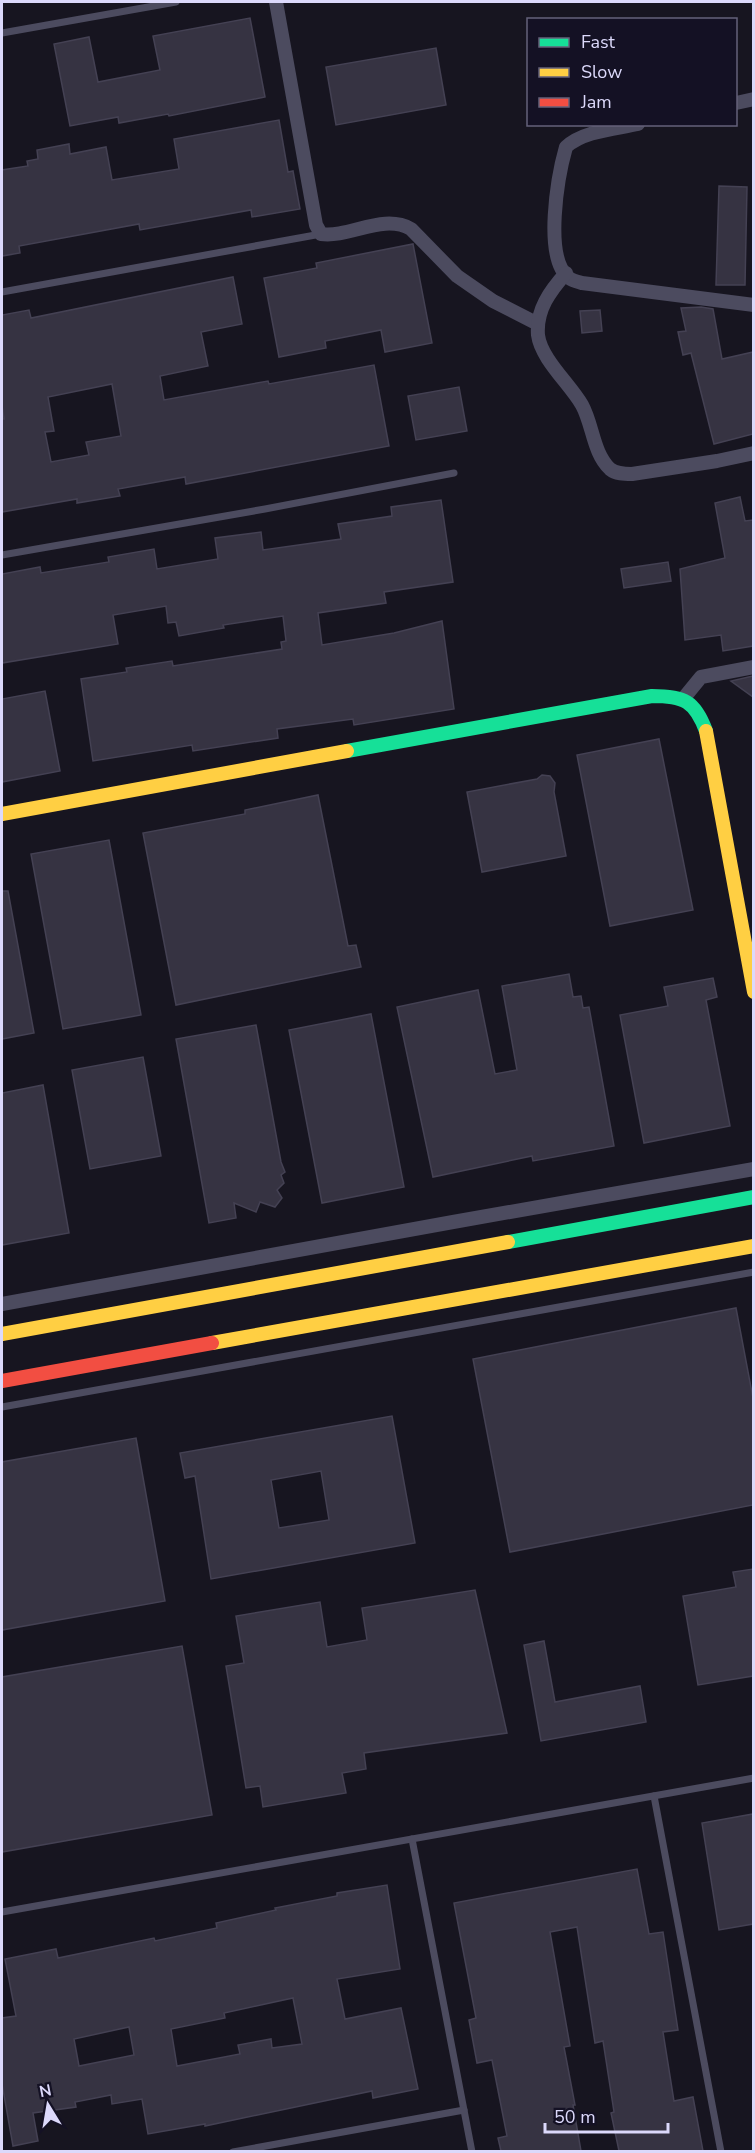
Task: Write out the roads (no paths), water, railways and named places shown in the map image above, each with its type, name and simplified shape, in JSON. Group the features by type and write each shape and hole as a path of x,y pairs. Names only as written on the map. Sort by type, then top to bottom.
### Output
{"main road":[{"path":"2,814 652,696 668,695 692,704 702,720 709,742 753,992"},
{"path":"2,1334 753,1197"},
{"path":"2,1381 753,1246"}],"street":[{"path":"276,2 316,225 321,234 378,225 405,225 457,276 493,302 538,324"},
{"path":"737,103 753,99"},
{"path":"629,126 584,136 574,140 566,147 554,225 555,250 566,273 570,278 582,283 753,305"},
{"path":"566,273 544,300 538,324 538,336 543,351 584,408 595,443 611,470 620,474 647,472 753,453"},
{"path":"683,699 701,677 753,667"},
{"path":"2,1305 753,1169"}],"lane":[{"path":"2,33 176,2"},
{"path":"2,292 321,234"},
{"path":"2,555 454,473"},
{"path":"2,1407 753,1272"},
{"path":"2,1912 753,1778"},
{"path":"654,1796 721,2151"},
{"path":"411,1839 472,2151"},
{"path":"233,2151 464,2110"}]}
